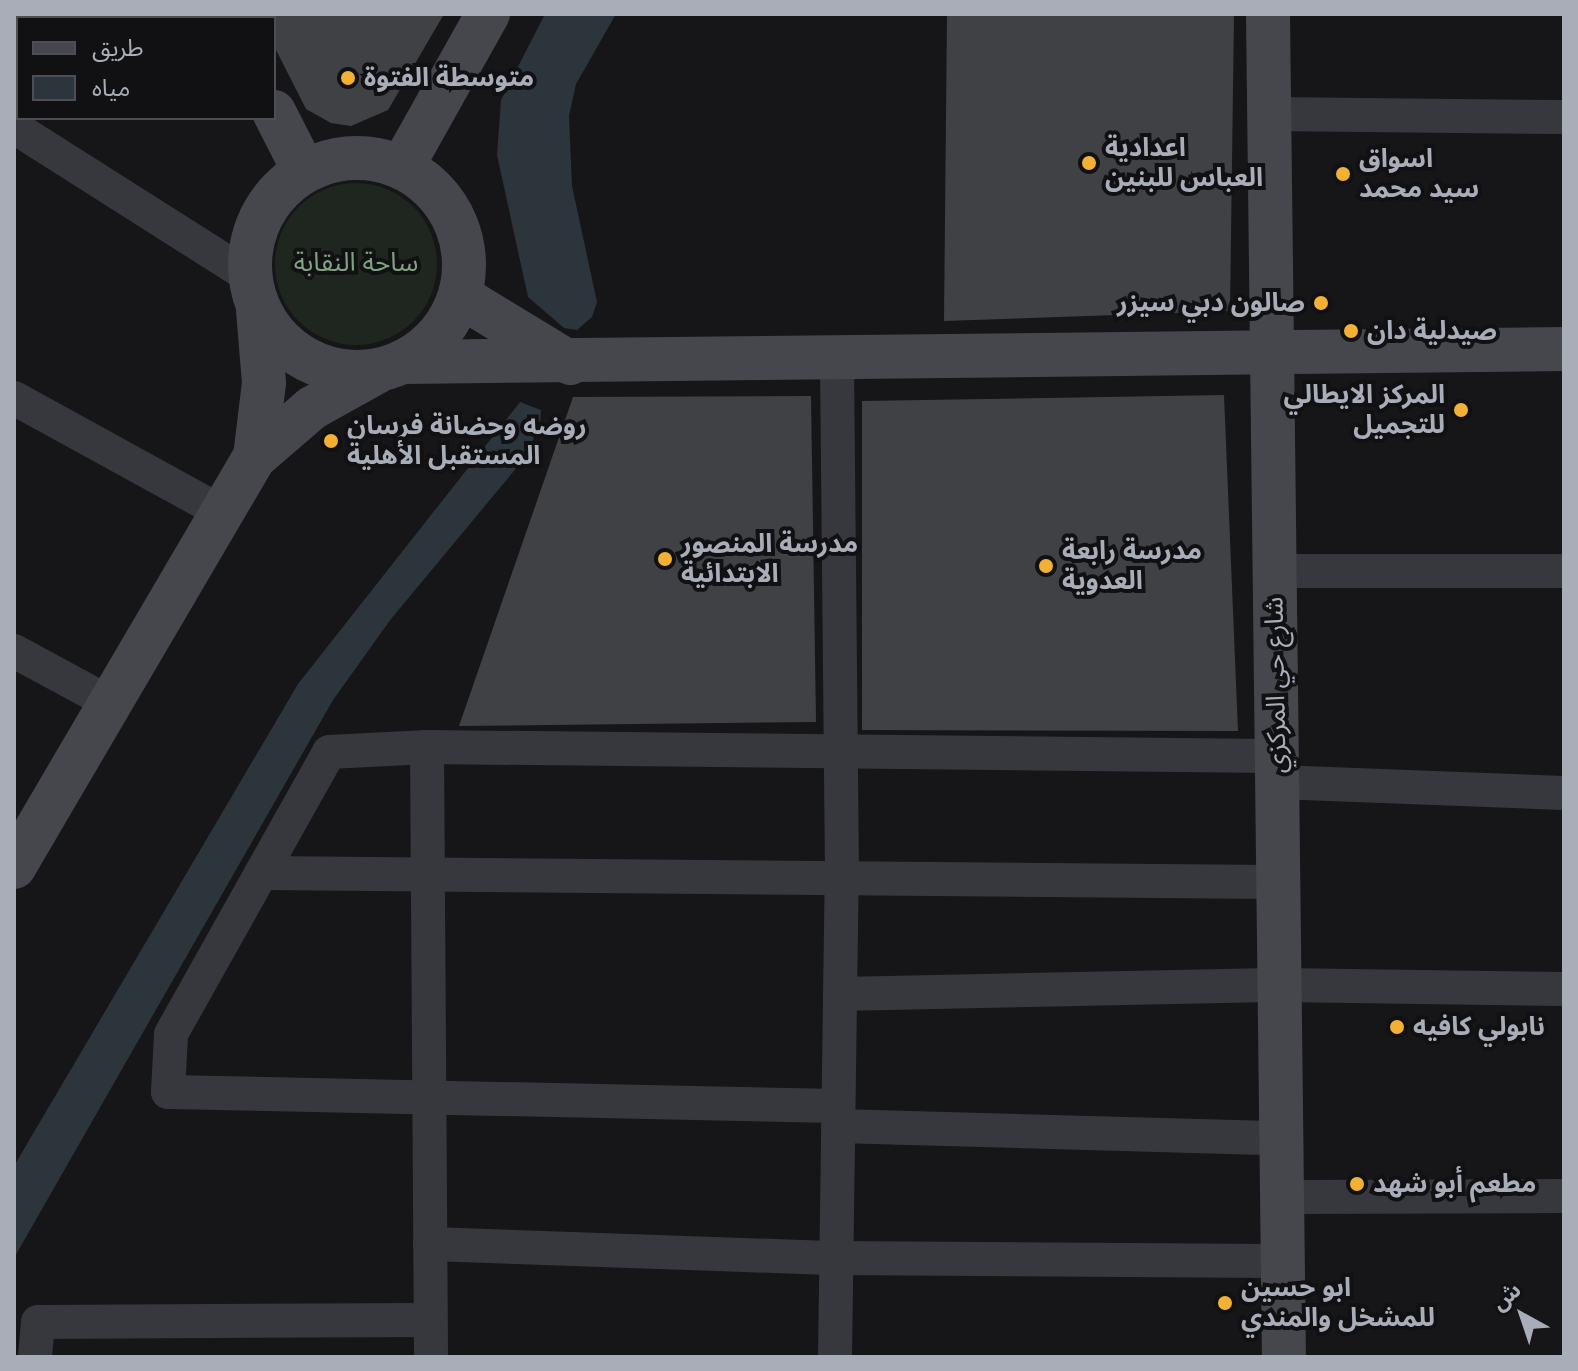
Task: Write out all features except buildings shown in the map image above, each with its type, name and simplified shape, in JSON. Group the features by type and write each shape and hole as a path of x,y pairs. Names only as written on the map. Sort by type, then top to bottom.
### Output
{"street":[{"path":"402,167 488,14"},
{"name":"شارع حي المركزي","path":"1268,14 1284,1357"},
{"path":"1269,114 1564,117"},
{"path":"276,116 304,171"},
{"path":"14,127 254,293 278,340 307,362 342,372 391,367 570,363 1564,349"},
{"path":"14,867 255,457 312,408 429,345 448,323 460,296 465,266 460,235 447,207 427,184 402,167 369,158 336,160 304,171 279,190 261,216 250,245 264,383 255,457"},
{"path":"460,296 570,363"},
{"path":"835,1357 842,874 837,359"},
{"path":"14,398 221,512"},
{"path":"1275,571 1564,571"},
{"path":"14,651 110,703"},
{"path":"427,747 431,1357"},
{"path":"1281,1138 429,1097 168,1092 171,1034 329,752 427,747 840,752 1277,769 1564,793"},
{"path":"262,873 842,874 1278,882"},
{"path":"840,994 1280,985 1564,989"},
{"path":"1282,1197 1564,1196"},
{"path":"430,1244 836,1258 1282,1261"},
{"path":"35,1357 38,1322 430,1320"}],"green space":[{"name":"ساحة النقابة","path":"356,183 387,189 414,206 431,233 437,264 431,295 414,322 387,339 356,345 325,339 298,322 281,295 275,264 281,233 298,206 325,189"}],"water":[{"path":"545,14 616,14 576,84 569,116 572,186 597,302 592,317 577,330 564,328 528,297 497,155 501,100"},
{"path":"520,402 541,410 540,426 523,460 391,619 333,700 14,1258 14,1166 298,684"}],"place":[{"name":"متوسطة الفتوة","path":"348,78"},
{"name":"اعدادية العباس للبنين","path":"1089,163"},
{"name":"اسواق سيد محمد","path":"1343,174"},
{"name":"صالون دبي سيزر","path":"1321,303"},
{"name":"صيدلية دان","path":"1351,331"},
{"name":"المركز الايطالي للتجميل","path":"1461,410"},
{"name":"روضه وحضانة فرسان المستقبل الأهلية","path":"331,441"},
{"name":"مدرسة المنصور الابتدائية","path":"665,559"},
{"name":"مدرسة رابعة العدوية","path":"1046,566"},
{"name":"نابولي كافيه","path":"1397,1027"},
{"name":"مطعم أبو شهد","path":"1357,1184"},
{"name":"ابو حسين للمشخل والمندي","path":"1225,1303"}]}
